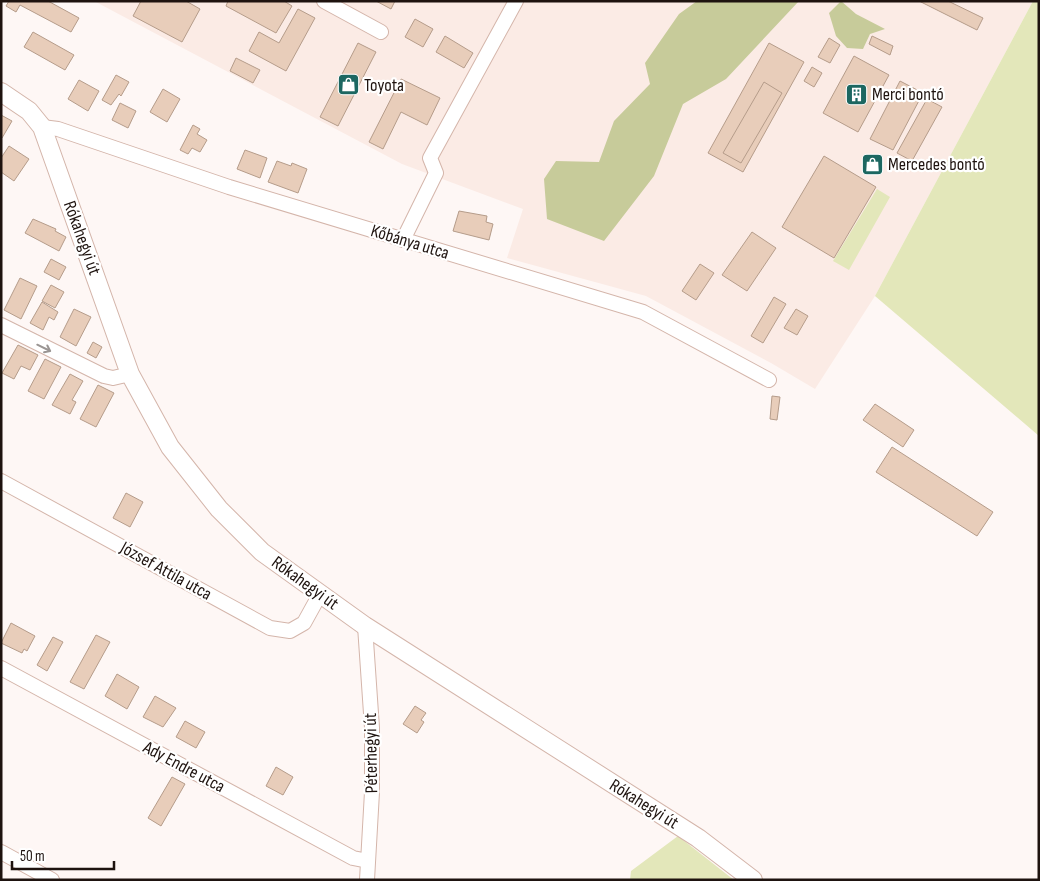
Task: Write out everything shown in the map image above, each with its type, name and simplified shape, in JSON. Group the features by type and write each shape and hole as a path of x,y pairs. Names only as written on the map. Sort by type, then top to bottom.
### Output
{"street":[{"path":"324,1 381,32"},
{"path":"403,240 436,173 430,158 516,1"},
{"path":"1,92 30,111 42,127"},
{"name":"Kőbánya utca","path":"42,127 58,129 229,187 643,312 769,380"},
{"name":"Rókahegyi út","path":"42,127 130,374 170,447 219,509 262,552 365,626 698,838 752,880"},
{"path":"1,325 104,376 113,378 130,374"},
{"name":"József Attila utca","path":"1,480 270,628 290,631 304,623 320,594"},
{"name":"Péterhegyi út","path":"365,626 372,728 372,792 367,880"},
{"name":"Ady Endre utca","path":"1,668 353,858 368,861"},
{"path":"1,852 52,880"}],"shaded area":[{"path":"94,1 1033,1 875,296 815,389 771,363 646,296 507,258 523,209 402,164"}],"green space":[{"path":"697,1 799,1 726,79 683,104 654,176 604,241 547,219 544,179 556,161 599,162 614,121 650,84 645,63 679,14"},
{"path":"841,1 856,14 885,29 870,34 863,49 847,48 836,36 829,13"},
{"path":"1033,1 1039,1 1039,436 875,296"},
{"path":"877,189 890,197 849,270 833,261"},
{"path":"678,836 734,880 630,880 631,871"}],"building":[{"path":"9,1 48,1 79,18 71,32 20,5 16,12 6,6"},
{"path":"141,1 186,1 200,9 182,42 133,16"},
{"path":"228,1 284,1 292,6 276,33 226,6"},
{"path":"376,1 395,1 391,9"},
{"path":"919,1 948,1 983,18 977,30"},
{"path":"298,9 315,18 286,71 249,51 259,32 279,43"},
{"path":"415,19 433,29 423,47 405,37"},
{"path":"33,32 74,55 65,70 24,47"},
{"path":"445,36 473,53 464,68 436,52"},
{"path":"872,36 893,46 890,55 869,44"},
{"path":"829,38 840,45 830,63 818,57"},
{"name":"Toyota","path":"358,43 376,52 338,126 320,117"},
{"path":"769,43 804,62 743,172 708,153"},
{"name":"Merci bontó","path":"854,56 889,75 858,132 823,113"},
{"path":"236,58 260,70 253,83 230,71"},
{"path":"812,67 822,73 814,87 804,81"},
{"path":"116,75 129,82 121,96 119,94 111,105 102,100"},
{"path":"401,79 440,98 427,125 401,112 383,149 369,142"},
{"path":"79,80 99,91 88,111 68,99"},
{"path":"900,81 923,93 893,150 870,139"},
{"path":"764,82 782,93 741,163 723,153"},
{"path":"163,89 180,99 167,122 150,112"},
{"path":"927,99 942,107 912,161 897,153"},
{"path":"120,103 136,111 128,128 112,120"},
{"path":"1,115 12,121 2,138 1,138"},
{"path":"193,125 200,129 197,134 207,140 200,152 192,148 188,154 180,150"},
{"path":"9,146 29,159 14,181 1,172 1,158"},
{"path":"245,150 267,158 260,178 237,169"},
{"path":"824,156 876,187 834,258 782,227"},
{"path":"277,161 291,166 292,163 307,169 298,193 268,182"},
{"path":"459,211 487,216 486,222 493,224 489,240 453,231"},
{"path":"33,219 56,229 55,231 66,237 59,251 25,233"},
{"path":"752,232 776,248 747,291 722,275"},
{"path":"51,259 66,267 59,280 44,272"},
{"path":"700,264 714,273 696,300 682,291"},
{"path":"20,278 37,286 21,319 4,310"},
{"path":"51,285 64,292 55,308 42,301"},
{"path":"774,297 786,304 763,343 751,336"},
{"path":"42,302 58,312 54,320 49,317 43,330 30,323"},
{"path":"74,309 91,317 76,346 60,337"},
{"path":"796,309 808,316 797,335 784,328"},
{"path":"93,342 102,347 96,358 87,353"},
{"path":"18,345 38,355 30,370 21,366 14,379 2,373"},
{"path":"45,359 61,367 44,399 28,391"},
{"path":"70,374 83,381 72,400 76,402 70,414 52,405"},
{"path":"98,385 114,393 96,427 80,419"},
{"path":"772,396 780,397 777,420 770,419"},
{"path":"875,404 914,430 903,447 863,420"},
{"path":"892,447 993,512 977,536 876,472"},
{"path":"126,493 143,502 130,527 113,518"},
{"path":"11,623 35,636 27,651 24,649 22,653 1,643"},
{"path":"96,635 110,642 84,689 70,682"},
{"path":"53,637 63,642 47,671 37,665"},
{"path":"117,674 139,687 127,709 105,696"},
{"path":"155,696 176,708 163,727 143,717"},
{"path":"415,706 426,713 421,720 424,722 417,733 403,724"},
{"path":"185,721 205,732 196,748 176,737"},
{"path":"276,767 293,777 283,795 266,786"},
{"path":"172,777 185,784 161,826 148,818"}],"place":[{"name":"Toyota","path":"348,85"},
{"name":"Merci bontó","path":"856,94"},
{"name":"Mercedes bontó","path":"872,164"}]}
